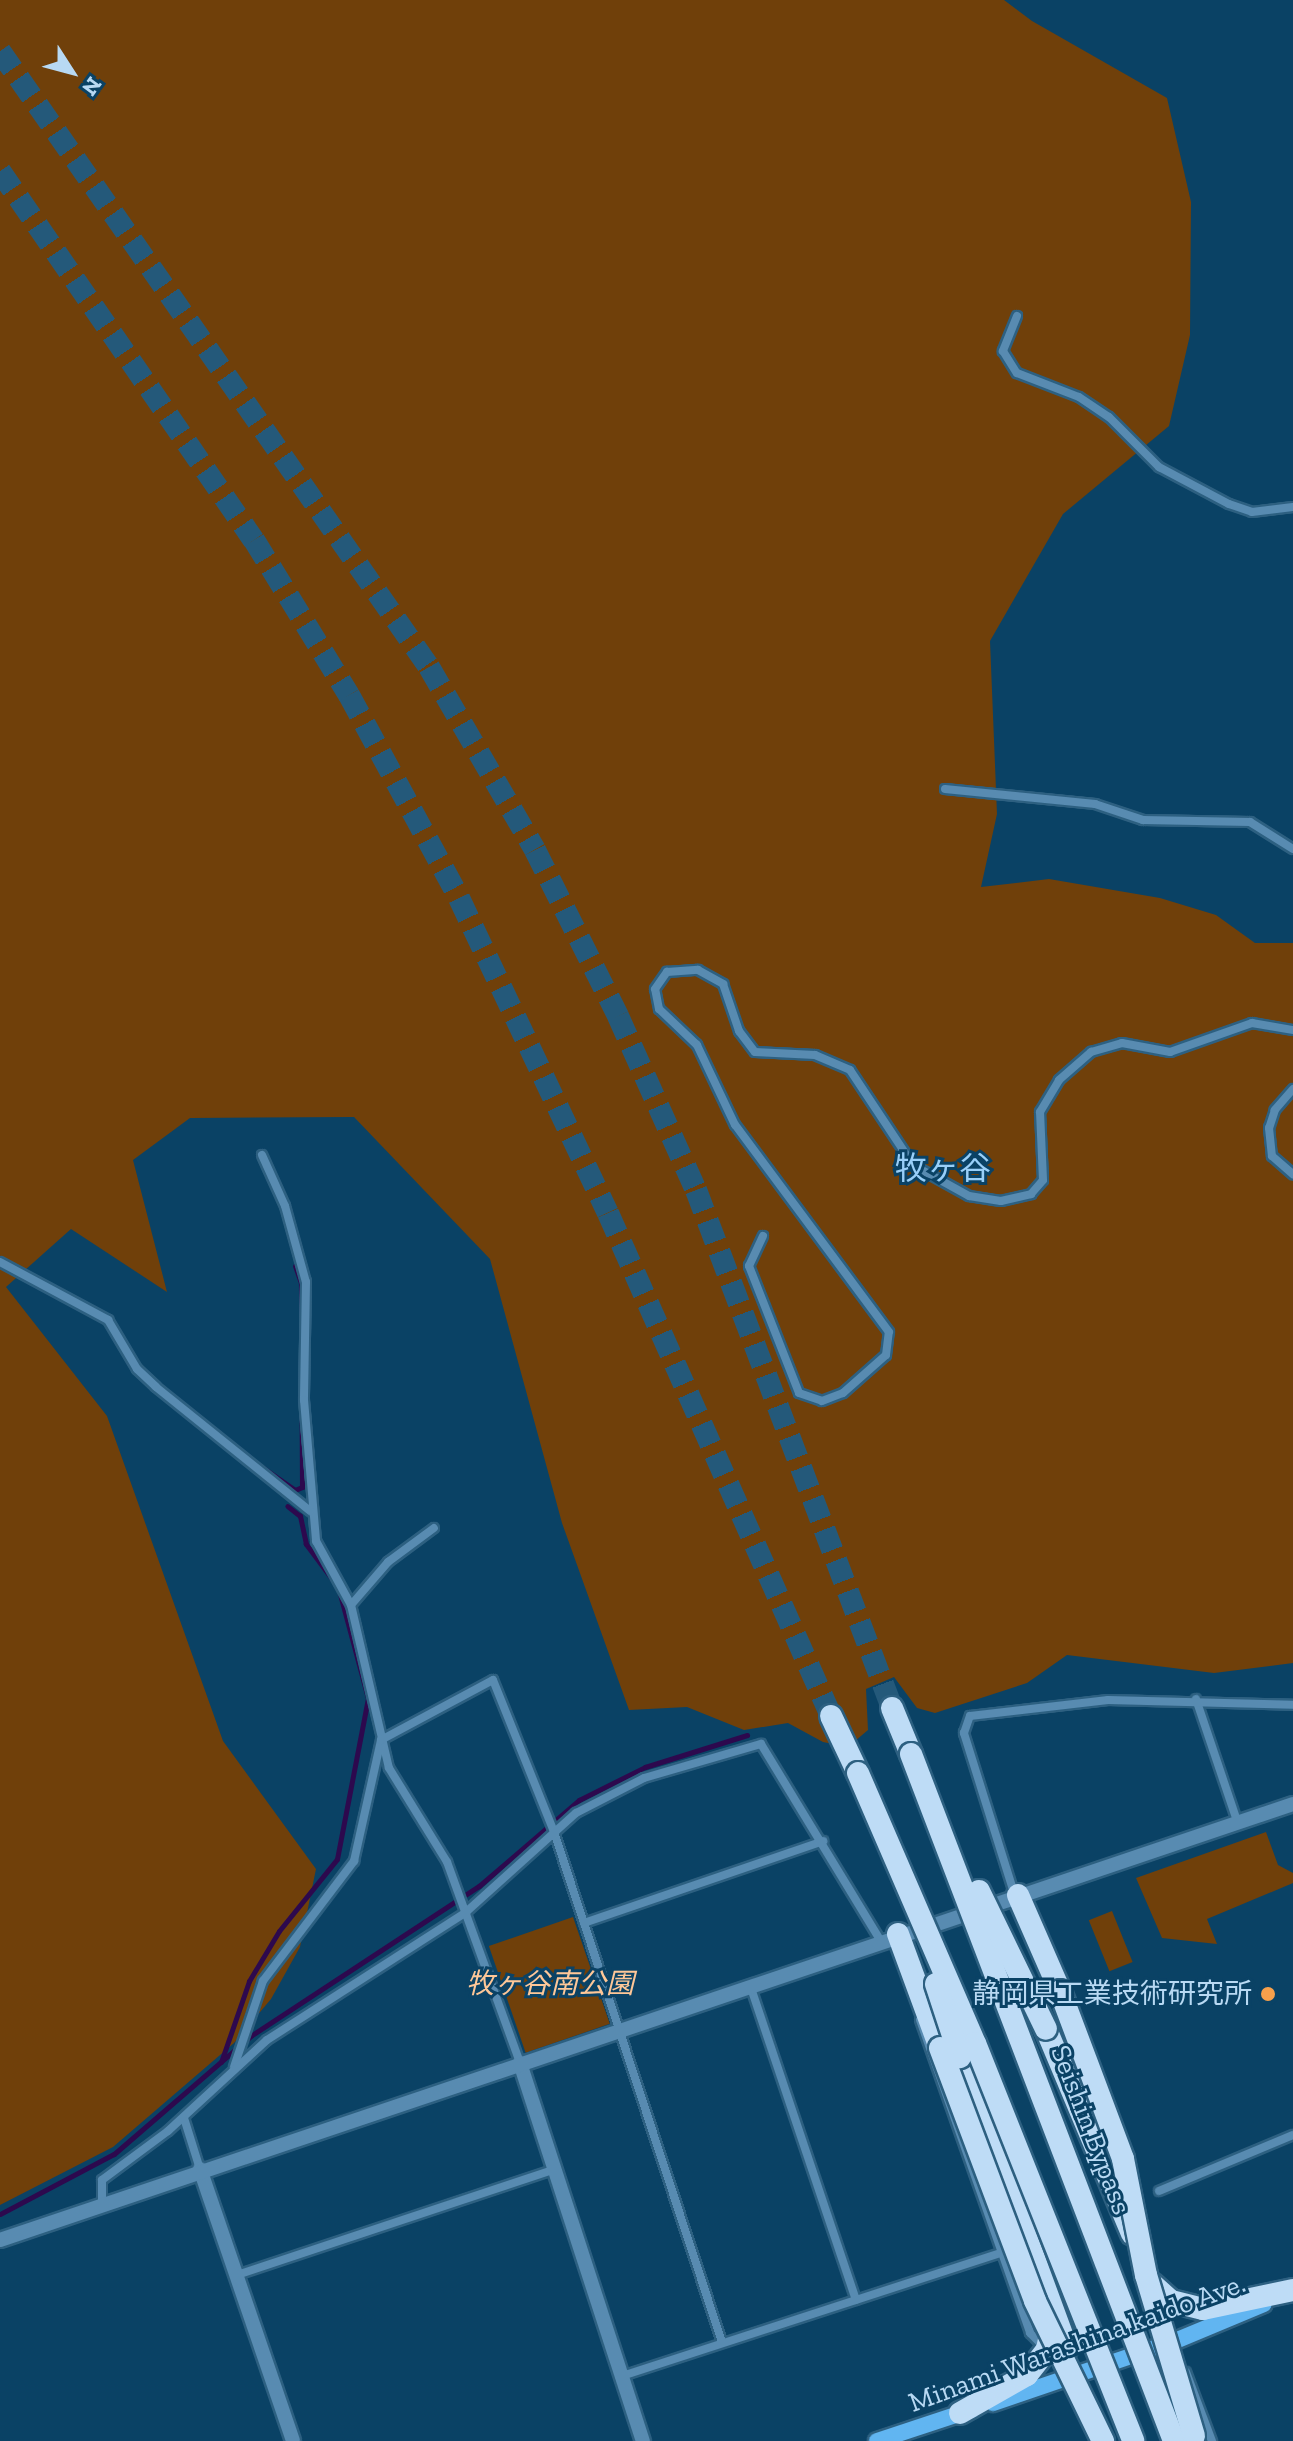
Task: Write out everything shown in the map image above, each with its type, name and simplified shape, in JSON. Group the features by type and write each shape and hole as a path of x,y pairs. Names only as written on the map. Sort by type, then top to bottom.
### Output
{"highway":[{"name":"Seishin Bypass","path":"892,1708 1174,2441"},
{"path":"831,1716 941,1961 1133,2441"},
{"path":"911,1754 1046,2029 1175,2341"},
{"path":"858,1773 1035,2301 1103,2441"},
{"path":"1016,1896 1060,1991 1123,2159 1146,2275 1195,2441"},
{"path":"889,1937 950,2053 1077,2376"},
{"path":"1152,2284 1171,2301 1203,2309 1293,2291"},
{"path":"960,2413 1027,2375 1047,2349 1054,2311"}],"main road":[{"name":"Minami Warashina kaido Ave.","path":"877,2441 1175,2341 1293,2291"}],"street":[{"path":"1017,316 1003,351 1017,373 1079,397 1109,417 1159,467 1229,504 1252,512 1293,507"},
{"path":"945,789 1095,804 1143,820 1250,822 1293,849"},
{"path":"763,1236 749,1266 799,1393 822,1401 843,1393 886,1355 889,1332 735,1125 697,1045 659,1009 655,989 667,972 698,970 723,984 739,1031 755,1052 815,1055 850,1070 913,1165 969,1196 1001,1201 1031,1194 1043,1180 1040,1112 1059,1080 1091,1052 1122,1043 1170,1052 1252,1023 1293,1030"},
{"path":"1293,1089 1275,1110 1269,1128 1272,1156 1293,1174"},
{"path":"262,1155 285,1206 306,1282 304,1400 310,1511 321,1554 351,1605 381,1740 402,1794 447,1862 466,1912 520,2063 643,2441"},
{"path":"0,1262 108,1320 137,1369 168,1398 310,1511"},
{"path":"351,1605 388,1562 434,1528"},
{"path":"234,2067 263,1981 354,1861 381,1740 493,1680 554,1832 722,2342"},
{"path":"1196,1699 1237,1821"},
{"path":"1016,1896 964,1733 965,1720 1037,1706 1196,1699 1293,1705"},
{"path":"102,2202 102,2180 184,2118 234,2067 267,2040 466,1912 576,1813 644,1778 761,1744 889,1937"},
{"path":"0,2240 102,2202 620,2032 889,1937 1293,1804"},
{"path":"584,1923 823,1841"},
{"path":"751,1988 856,2300"},
{"path":"923,2006 922,2034 1001,2253 1030,2333 1047,2349"},
{"path":"184,2118 293,2441"},
{"path":"1159,2191 1293,2135"},
{"path":"237,2275 555,2169"},
{"path":"622,2376 1001,2253"},
{"path":"1175,2341 1212,2441"},
{"path":"1077,2376 1096,2441"}],"green space":[{"path":"0,0 1004,0 1032,21 1167,98 1191,202 1190,335 1169,426 1063,514 990,641 997,814 981,887 1049,879 1160,898 1216,915 1255,943 1293,943 1293,1663 1214,1673 1067,1655 1027,1683 935,1713 917,1708 894,1677 866,1689 868,1730 848,1747 823,1742 788,1723 744,1730 687,1707 629,1710 562,1523 490,1259 354,1117 190,1118 133,1160 167,1292 71,1229 6,1287 107,1416 223,1741 316,1869 300,1947 271,1999 234,2043 113,2147 0,2205"},
{"path":"1266,1832 1278,1865 1293,1873 1293,1883 1207,1919 1217,1944 1162,1938 1136,1878"},
{"path":"1112,1911 1133,1962 1109,1971 1089,1920"},
{"name":"牧ヶ谷南公園","path":"573,1917 610,2024 526,2053 489,1946"}],"waterway":[{"path":"259,1465 295,1490 302,1487 301,1283 295,1266"},
{"path":"221,2062 249,1981 279,1931 337,1859 368,1698 338,1587 306,1544 300,1516 287,1506"},
{"path":"0,2214 114,2154 252,2035 479,1886 579,1800 645,1767 747,1735"}],"tunnel":[{"path":"0,51 429,667 535,850 618,1016 696,1190 892,1708"},
{"path":"0,171 254,540 349,695 459,898 608,1213 831,1716"}],"place":[{"name":"静岡県工業技術研究所","path":"1268,1994"}],"district":[{"name":"牧ヶ谷","path":"943,1168"}]}
